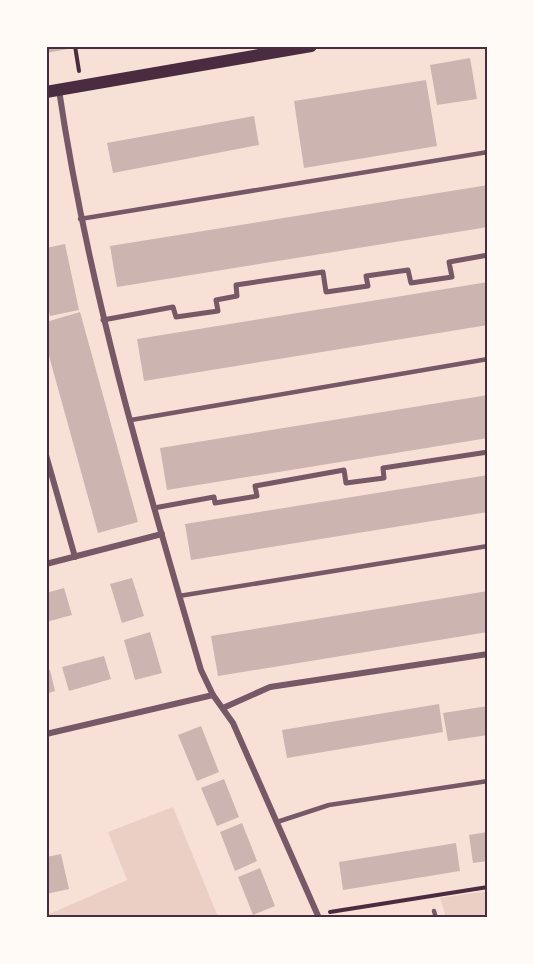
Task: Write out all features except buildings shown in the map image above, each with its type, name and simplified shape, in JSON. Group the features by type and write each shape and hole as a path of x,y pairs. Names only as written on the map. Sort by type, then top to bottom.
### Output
{"main road":[{"path":"52,91 311,46"}],"street":[{"path":"52,91 103,320 201,670 213,695 233,723 318,916"},
{"path":"103,320 173,307 176,317 218,311 216,300 237,296 236,285 323,272 326,292 368,286 366,276 408,270 411,283 452,277 449,262 488,255"},
{"path":"154,508 214,497 215,503 256,496 255,486 344,470 346,483 384,478 383,468 488,452"},
{"path":"46,456 75,557"},
{"path":"46,564 162,534"},
{"path":"223,708 270,687 488,654"},
{"path":"46,734 213,695"}],"lane":[{"path":"80,219 488,153"},
{"path":"131,420 488,359"},
{"path":"179,596 488,546"},
{"path":"277,822 329,805 488,781"},
{"path":"434,911 436,918"}],"path":[{"path":"75,46 82,86"},
{"path":"318,916 488,887"}],"shaded area":[{"path":"173,807 218,917 47,917 47,915 127,880 108,832"},
{"path":"487,891 487,917 446,917 440,898"}]}
